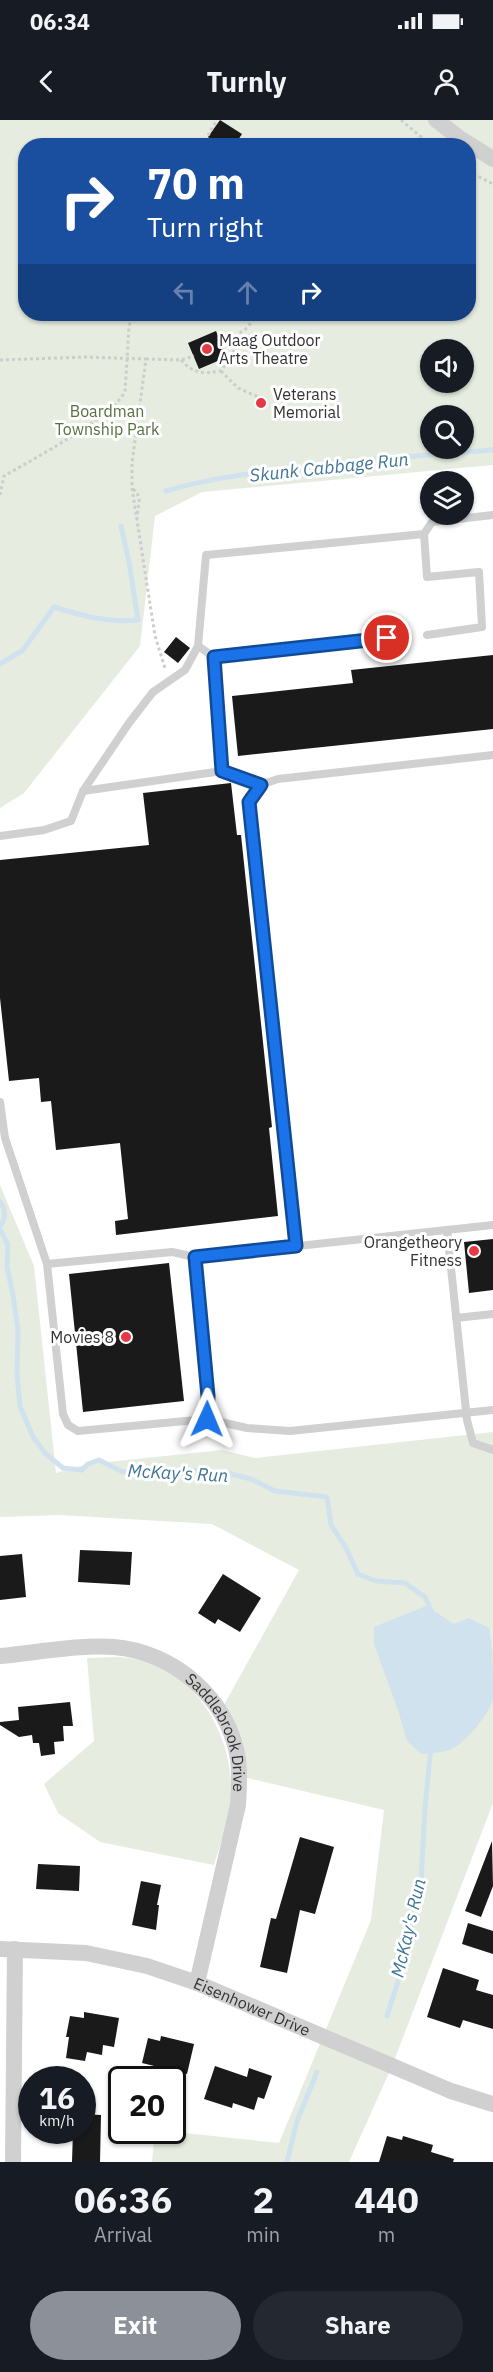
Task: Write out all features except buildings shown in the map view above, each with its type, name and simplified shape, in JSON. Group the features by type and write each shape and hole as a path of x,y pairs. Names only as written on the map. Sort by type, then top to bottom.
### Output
{"street":[{"path":"440,121 464,138"},
{"path":"476,147 493,159"},
{"name":"Saddlebrook Drive","path":"0,1656 106,1647 136,1651 159,1659 182,1671 204,1691 220,1712 233,1741 240,1782 238,1805 196,1983"},
{"path":"7,1949 13,2162"},
{"name":"Eisenhower Drive","path":"7,1949 102,1955 147,1966 196,1983 451,2091 493,2104"}],"lane":[{"path":"427,635 482,627 479,572 427,578 424,534 432,522 493,515"},
{"path":"0,836 44,830 71,821 84,790 129,723 153,692 185,670 198,646 206,555 424,534"},
{"path":"198,646 214,657 387,638"},
{"path":"214,657 222,771"},
{"path":"296,1246 249,802 261,785 278,779 493,755"},
{"path":"84,790 222,771 261,785"},
{"path":"0,1102 5,1138 47,1264 63,1414 68,1425 78,1431 207,1419 247,1428 290,1431 493,1410"},
{"path":"47,1264 172,1252 195,1257 493,1225"},
{"path":"447,1230 466,1413 473,1443 493,1450"},
{"path":"195,1257 208,1396 207,1419"},
{"path":"456,1318 493,1314"}],"path":[{"path":"207,138 218,120"},
{"path":"401,120 422,138"},
{"path":"476,175 493,184"},
{"path":"0,495 4,476 103,415 120,401 125,391 129,323 131,321"},
{"path":"182,360 189,369 201,375 221,371 234,351 232,338 247,328 252,321"},
{"path":"0,360 86,357 182,360 194,356"},
{"path":"146,359 132,463 132,488 155,636 163,665 172,679"},
{"path":"221,371 238,388 263,399"}],"green space":[{"name":"Boardman Township Park","path":"0,120 493,120 493,465 202,492 155,516 140,646 24,793 0,808"},
{"path":"0,1185 34,1266 56,1473 88,1464 222,1450 255,1458 493,1432 493,1803 392,2066 349,2162 152,2162 154,2144 186,2144 186,2133 279,2143 371,1920 384,1810 239,1776 220,1712 299,1570 212,1524 60,1515 0,1517"},
{"path":"124,1657 152,1664 173,1675 191,1690 206,1708 218,1729 226,1751 230,1775 229,1815 214,1865 100,1842 58,1813 44,1784 94,1741 87,1658"}],"water":[{"path":"426,1606 454,1624 469,1618 489,1628 493,1698 482,1720 462,1742 449,1750 421,1754 407,1741 374,1644 374,1627"}],"waterway":[{"name":"Skunk Cabbage Run","path":"166,491 201,482 255,473 401,457 493,450"},
{"name":"Skunk Cabbage Run","path":"0,664 23,650 54,607 96,618 138,620 121,526"},
{"name":"McKay's Run","path":"0,1202 4,1214 0,1226"},
{"name":"McKay's Run","path":"0,1229 8,1245 7,1267 18,1330 17,1374 20,1406 33,1437 45,1453 63,1468 82,1470 88,1464 99,1460 123,1472 188,1470 223,1472 251,1479 275,1491 327,1497 331,1525 346,1548 358,1574 376,1581 405,1583 425,1597 431,1610 430,1615"},
{"name":"McKay's Run","path":"387,2016 401,1972 421,1882 431,1747"},
{"name":"McKay's Run","path":"287,2162 297,2121 317,2072"}],"place":[{"name":"Maag Outdoor Arts Theatre","path":"207,349"},
{"name":"Veterans Memorial","path":"261,403"},
{"name":"Orangetheory Fitness","path":"474,1251"},
{"name":"Movies 8","path":"126,1337"}],"route":[{"path":"207,1419 208,1396 195,1257 296,1246 249,802 261,785 222,771 214,657 387,638"}]}
